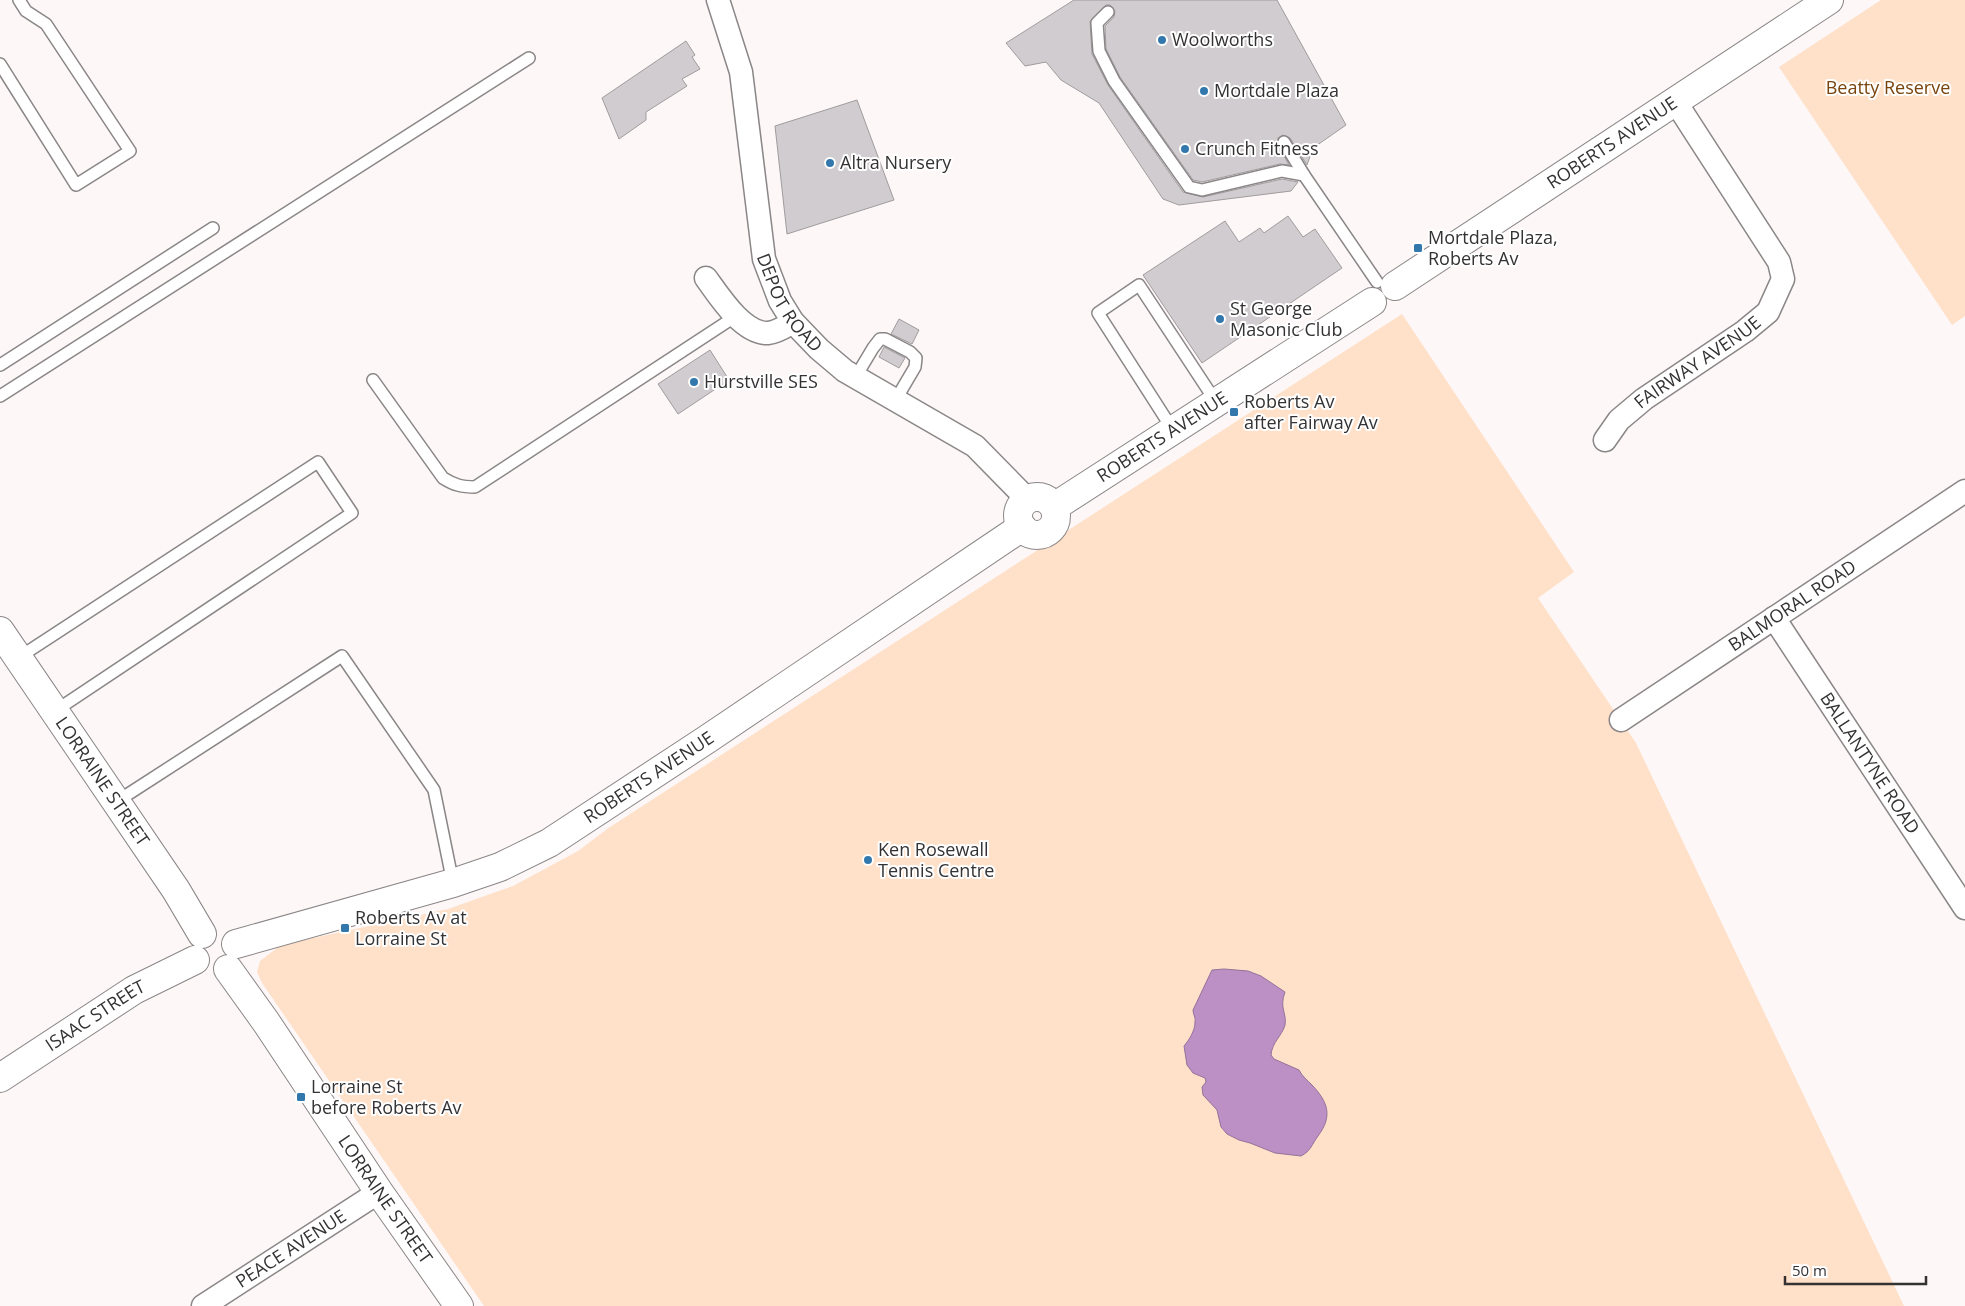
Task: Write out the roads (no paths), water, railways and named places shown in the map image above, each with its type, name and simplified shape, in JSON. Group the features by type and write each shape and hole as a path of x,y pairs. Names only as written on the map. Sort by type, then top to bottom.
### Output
{"street":[{"name":"DEPOT ROAD","path":"718,0 742,72 764,259 780,301 794,322 831,360 855,378 975,446 1028,500"},
{"name":"ROBERTS AVENUE","path":"1054,507 1216,402 1381,290 1829,0"},
{"name":"FAIRWAY AVENUE","path":"1605,440 1619,420 1644,399 1745,331 1768,312 1783,279 1778,262 1675,101"},
{"path":"706,278 736,316 761,332 777,331 794,322"},
{"name":"BALMORAL ROAD","path":"1621,720 1965,491"},
{"path":"1033,497 1045,499 1054,507 1056,519 1050,530 1044,533 1032,534 1022,528 1019,522 1019,509 1028,500 1033,497"},
{"name":"ROBERTS AVENUE","path":"232,957 500,867 549,843 1022,528"},
{"name":"BALLANTYNE ROAD","path":"1774,618 1965,908"},
{"name":"LORRAINE STREET","path":"0,631 176,890 202,934"},
{"path":"215,930 228,934 232,957 216,973 203,970 195,960 194,948 202,934 215,930"},
{"name":"LORRAINE STREET","path":"232,957 266,1022 379,1192 459,1306"},
{"name":"ISAAC STREET","path":"0,1078 134,990 195,960"},
{"name":"PEACE AVENUE","path":"203,1306 379,1192"}],"lane":[{"path":"0,64 76,185 130,151 46,24 26,11 19,0"},
{"path":"1108,12 1097,23 1099,51 1114,81 1189,187 1202,190 1282,172 1304,175"},
{"path":"0,396 529,58"},
{"path":"1284,142 1381,290"},
{"path":"0,365 213,228"},
{"path":"1173,430 1098,313 1139,285 1216,402"},
{"path":"373,380 443,478 452,484 462,487 475,487 736,316"},
{"path":"855,378 880,339 884,339 910,352 916,358 916,367 895,401"},
{"path":"18,658 318,462 352,513 55,711"},
{"path":"116,802 342,656 434,790 453,883"}],"place":[{"name":"Woolworths","path":"1162,40"},
{"name":"Mortdale Plaza","path":"1204,91"},
{"name":"Crunch Fitness","path":"1185,149"},
{"name":"Altra Nursery","path":"830,163"},
{"name":"Mortdale Plaza, Roberts Av","path":"1418,248"},
{"name":"St George Masonic Club","path":"1220,319"},
{"name":"Hurstville SES","path":"694,382"},
{"name":"Roberts Av after Fairway Av","path":"1234,412"},
{"name":"Ken Rosewall Tennis Centre","path":"868,860"},
{"name":"Roberts Av at Lorraine St","path":"345,928"},
{"name":"Lorraine St before Roberts Av","path":"301,1097"}],"park label":[{"name":"Beatty Reserve","path":"1888,88"}]}
